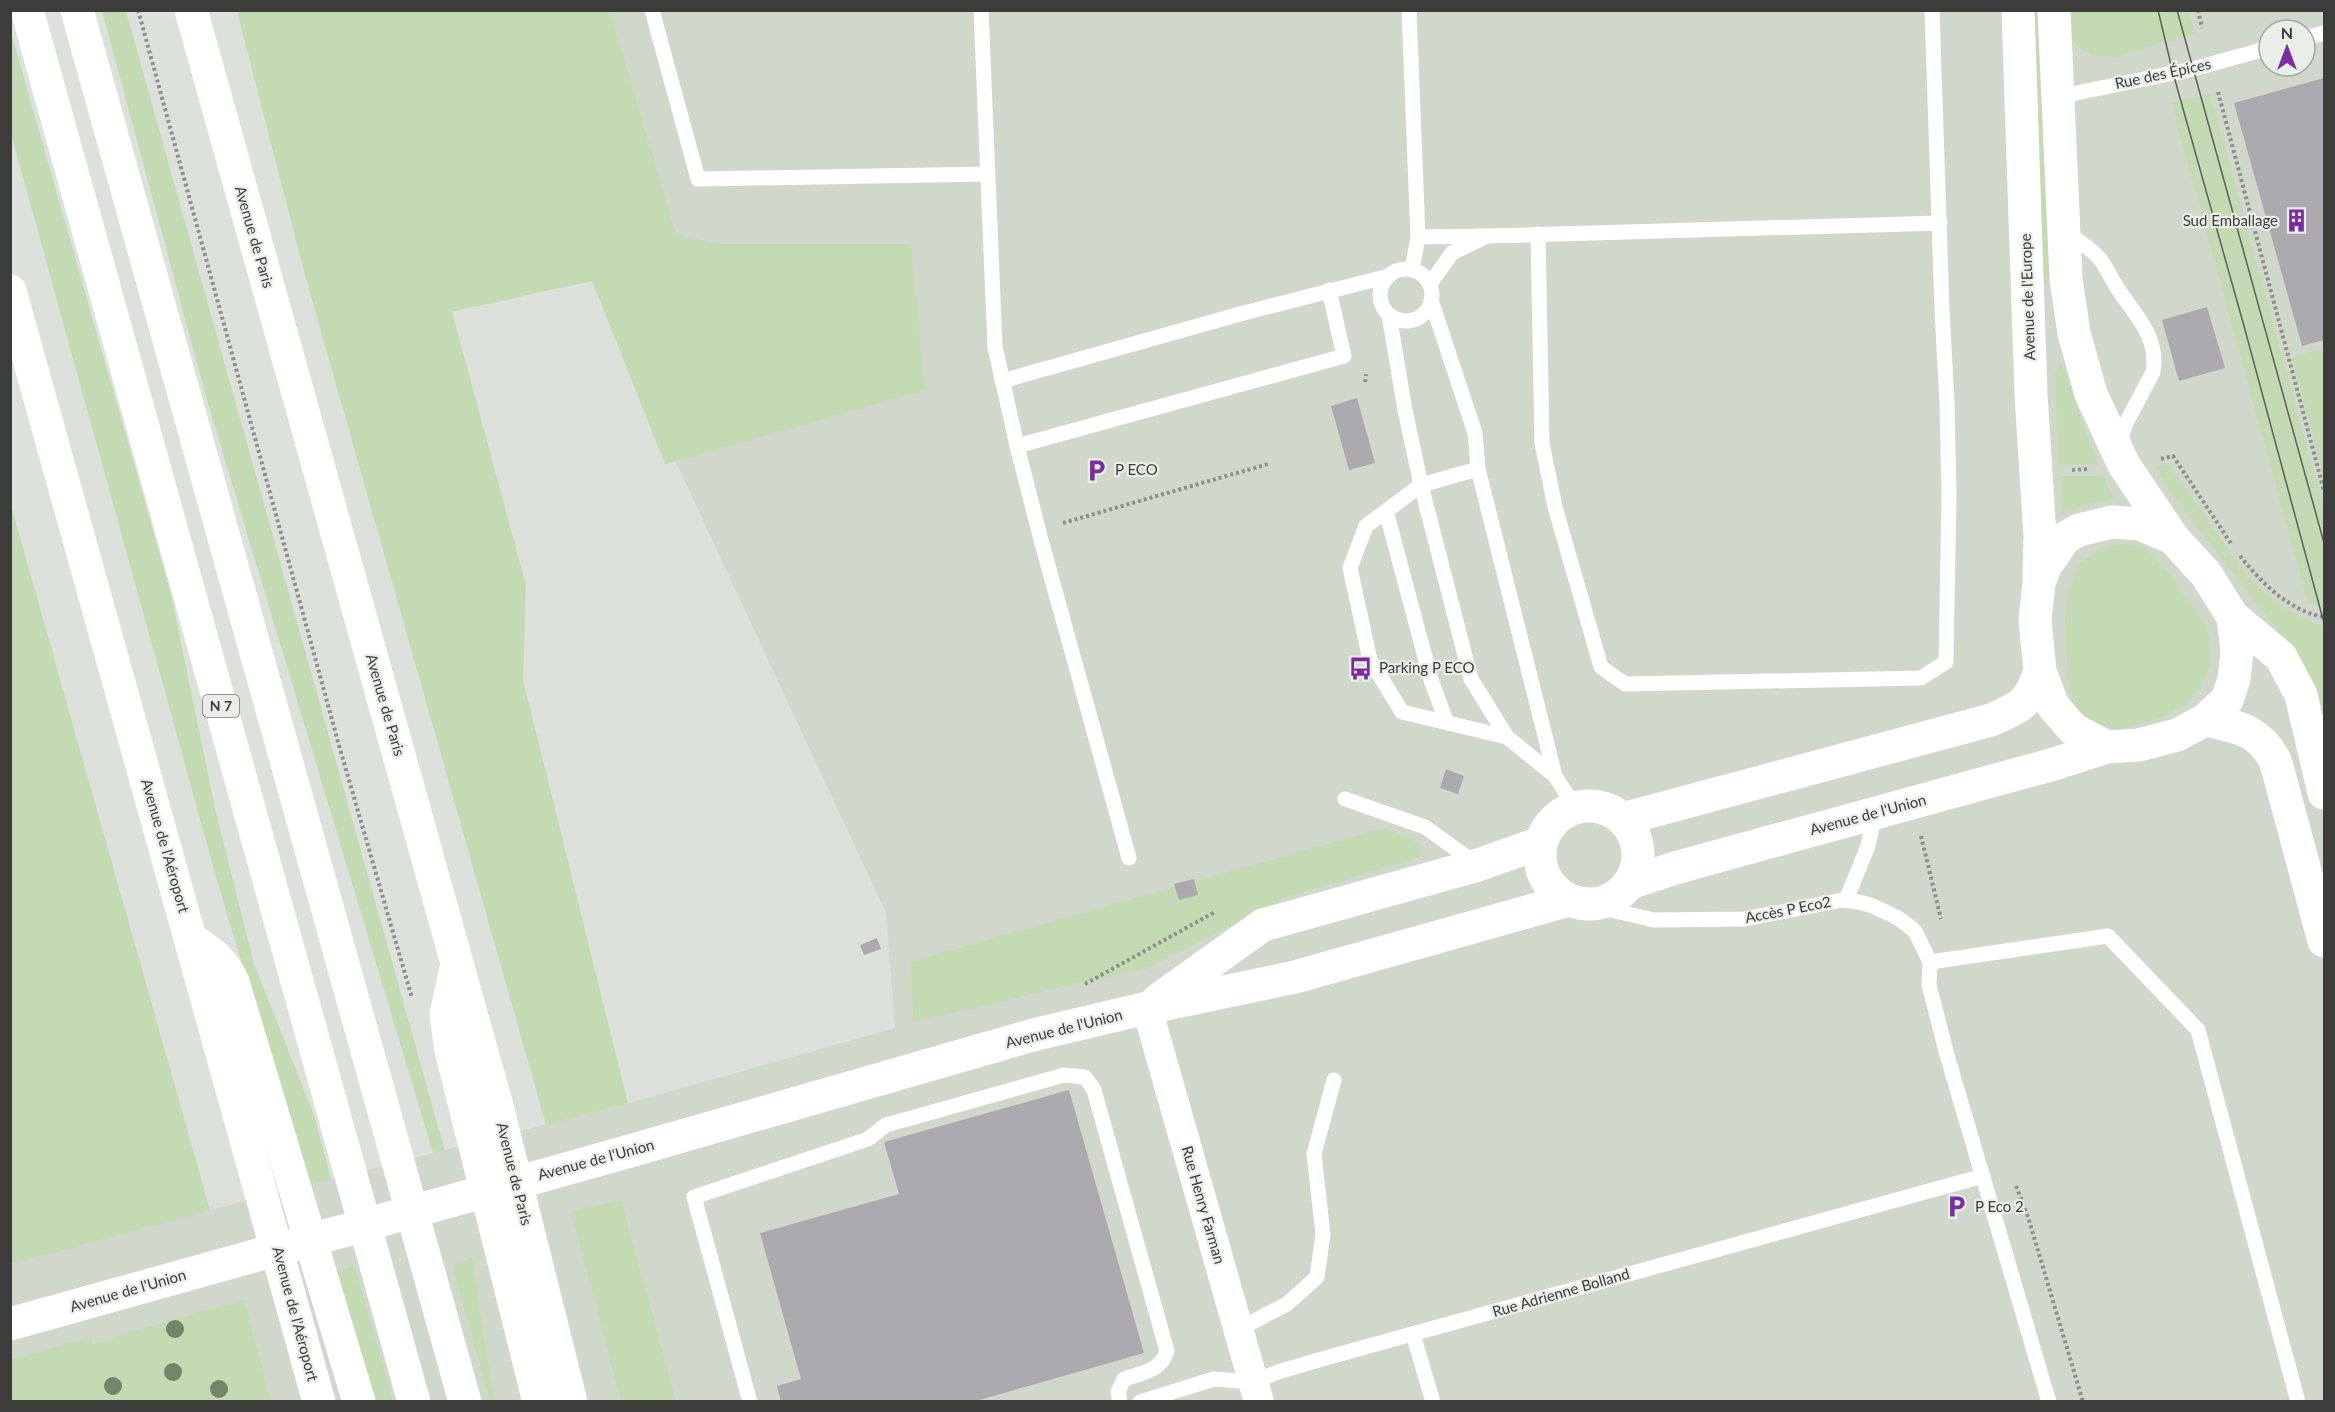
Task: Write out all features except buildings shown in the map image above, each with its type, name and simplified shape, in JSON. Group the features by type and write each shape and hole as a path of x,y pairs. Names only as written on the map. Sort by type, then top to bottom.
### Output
{"main road":[{"name":"N 7","path":"27,10 414,1401"},
{"path":"77,10 465,1401"},
{"name":"Avenue de Paris","path":"191,10 498,1110 571,1401"},
{"name":"Avenue de l'Europe","path":"2018,10 2031,394 2040,536 2039,583"},
{"path":"2054,10 2066,279 2074,333 2091,394 2124,465 2173,538 2206,574 2233,617 2281,657 2301,695 2325,793"},
{"name":"Avenue de l'Aéroport","path":"10,291 319,1401"},
{"path":"2107,747 2073,729 2053,706 2040,671 2035,620 2039,583 2055,551 2065,538 2079,530 2112,522 2140,524 2173,538"},
{"name":"Avenue de l'Union","path":"10,1324 630,1151 1033,1035 1295,977 1577,902 1602,903 1618,895 1630,883 1675,868 2054,764 2107,747 2139,745 2177,735 2205,720 2227,700 2234,679 2237,652 2233,617"},
{"path":"1623,819 1991,720 2016,709 2032,693 2040,671"},
{"path":"2205,720 2245,730 2265,743 2271,752 2325,941"},
{"path":"1577,902 1554,890 1544,877 1539,860 1540,843 1547,827 1559,815 1575,807 1592,805 1609,809 1623,819 1634,833 1638,850 1637,867 1630,883"},
{"name":"Avenue de l'Union","path":"1147,1008 1263,925 1478,865 1540,843"},
{"path":"191,939 219,958 233,982 359,1401"},
{"path":"457,964 446,1015 451,1050 539,1401"}],"street":[{"name":"Rue Henry Farman","path":"1147,1008 1256,1392"}],"lane":[{"path":"652,10 698,179 988,174"},
{"path":"981,10 995,347 1017,446 1129,858"},
{"path":"1408,10 1418,237 1412,270"},
{"path":"1538,234 1542,443 1555,507 1601,667 1625,684 1921,678 1946,662 1949,484 1932,10"},
{"name":"Rue des Épices","path":"2057,97 2193,69 2257,51"},
{"path":"1418,237 1940,223"},
{"path":"2063,229 2099,258 2118,289 2141,318 2149,334 2155,364 2153,372 2126,423 2117,450"},
{"path":"1389,315 1397,320 1415,320 1422,315 1430,292 1452,253 1487,236"},
{"path":"1002,381 1329,290 1389,276 1396,271 1412,270 1419,273 1430,292 1475,433 1478,469 1555,776"},
{"path":"1389,276 1380,291 1380,300 1389,315 1405,410 1421,485 1471,679 1506,737 1555,776 1575,807"},
{"path":"1017,446 1344,356 1329,290"},
{"path":"1478,469 1421,485 1366,526 1350,568 1370,660 1402,712 1506,737"},
{"path":"1386,512 1432,683 1447,723"},
{"path":"1345,799 1425,827 1478,865"},
{"path":"1846,900 1868,846 1875,813"},
{"name":"Accès P Eco2","path":"1577,902 1654,920 1745,919 1846,900 1873,906 1898,918 1915,931 1930,962"},
{"path":"2049,1401 1947,1055 1929,986 1930,962 2108,936 2198,1030 2298,1401"},
{"path":"750,1401 694,1197 868,1139 886,1125 1064,1076 1085,1077 1094,1090 1167,1351 1159,1367 1124,1379 1118,1392 1120,1401"},
{"path":"1239,1329 1287,1304 1317,1277 1323,1234 1314,1154 1334,1080"},
{"name":"Rue Adrienne Bolland","path":"1140,1401 1214,1379 1256,1392 1278,1372 1983,1176"},
{"path":"1413,1334 1433,1401"}],"path":[{"path":"138,10 334,726 415,1008"},
{"path":"2198,10 2202,28"},
{"path":"2218,92 2325,491"},
{"path":"2150,461 2173,456 2232,545 2258,578 2292,605 2325,618"},
{"path":"1053,525 1268,464"},
{"path":"1921,835 1950,959"},
{"path":"1080,987 1221,909"},
{"path":"2013,1176 2028,1217 2083,1401"}],"shaded area":[{"path":"466,11 2324,11 2324,1401 11,1401 10,878 194,1214 611,1108 895,1028 886,913"}],"green space":[{"path":"102,11 126,11 445,1151 433,1153 207,400"},
{"path":"237,11 610,11 676,235 719,244 911,244 925,390 665,464 592,281 452,312 526,585 523,680 628,1103 546,1125 303,268"},
{"path":"2027,11 2044,11 2052,281 2043,283"},
{"path":"2069,11 2188,11 2194,34 2113,57 2092,56 2078,47 2071,36"},
{"path":"10,29 171,594 216,813 254,964 314,1115 331,1179 308,1185 216,877 11,134"},
{"path":"2210,94 2324,509 2324,608 2308,603 2171,103"},
{"path":"2324,349 2324,478 2292,358"},
{"path":"2062,365 2098,465 2059,464 2055,376 2056,370"},
{"path":"2168,463 2248,578 2282,607 2314,623 2324,625 2324,729 2296,654 2189,517 2154,468"},
{"path":"2060,476 2103,476 2113,498 2062,514"},
{"path":"10,502 210,1210 11,1264 10,1264"},
{"path":"2123,543 2146,548 2167,570 2205,625 2209,637 2210,666 2204,681 2186,704 2165,716 2119,730 2094,723 2079,710 2068,683 2065,615 2068,593 2079,565 2100,548"},
{"path":"1384,828 1420,843 1420,857 1286,897 1145,969 914,1022 910,962"},
{"path":"621,1200 676,1401 621,1401 571,1212"},
{"path":"472,1258 494,1401 490,1401 452,1265"},
{"path":"354,1266 393,1401 372,1401 331,1274"},
{"path":"244,1300 271,1401 11,1401 11,1360 90,1337 93,1345 111,1341 113,1337"}],"tram line":[{"path":"2158,10 2173,73 2324,623"},
{"path":"2177,10 2324,543"}],"place":[{"name":"Sud Emballage","path":"2296,221"},
{"name":"P ECO","path":"1097,470"},
{"name":"Parking P ECO","path":"1361,668"},
{"name":"P Eco 2","path":"1957,1207"}]}
